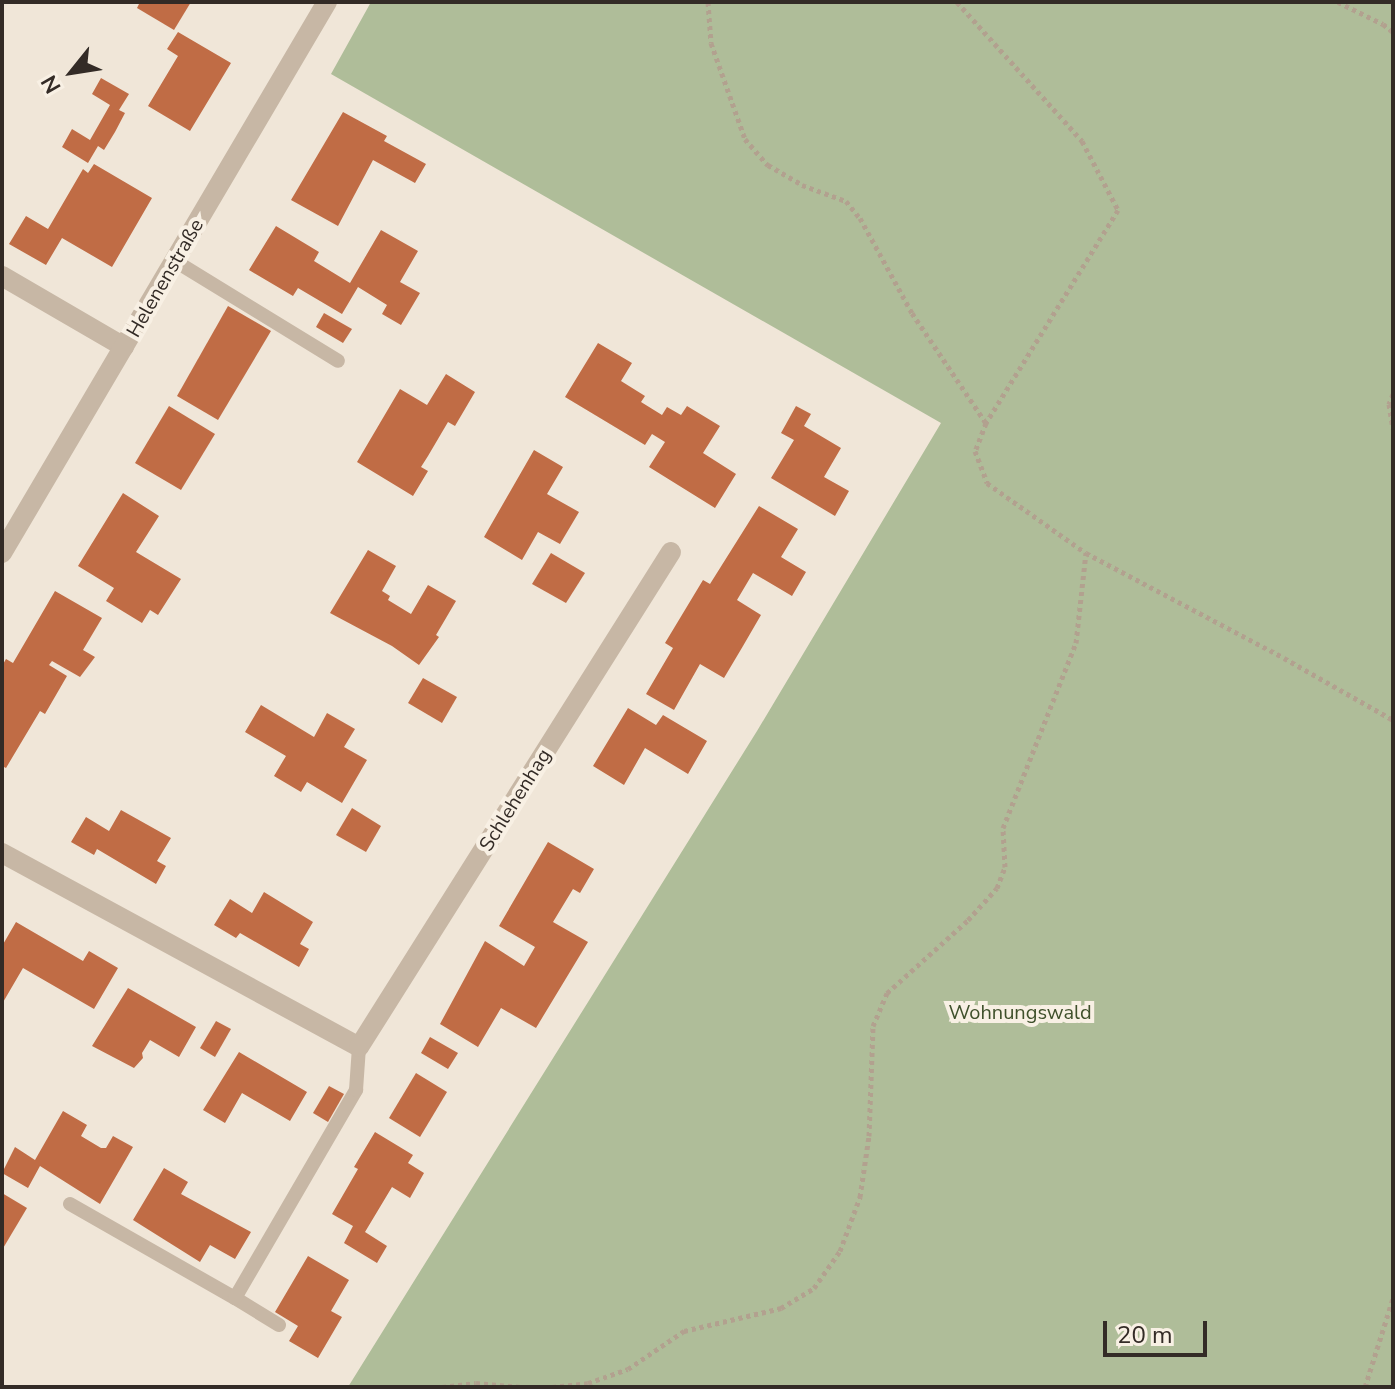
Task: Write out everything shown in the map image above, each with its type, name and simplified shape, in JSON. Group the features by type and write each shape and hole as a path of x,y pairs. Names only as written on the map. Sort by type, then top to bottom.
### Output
{"street":[{"name":"Helenenstraße","path":"2,553 327,2"},
{"path":"2,276 124,347"},
{"name":"Schlehenhag","path":"359,1047 671,552"},
{"path":"2,853 359,1047"}],"lane":[{"path":"175,261 338,361"},
{"name":"Schlehenhag","path":"235,1298 356,1090 359,1047"},
{"path":"70,1204 279,1325"}],"path":[{"path":"708,2 711,43 745,139 768,165 802,185 846,201 860,218 912,313 986,423"},
{"path":"957,2 1082,141 1118,210 986,423 975,451 987,483 1086,553 1393,720"},
{"path":"1338,2 1393,32"},
{"path":"1393,394 1389,404 1393,429"},
{"path":"552,1387 588,1383 628,1369 684,1331 781,1308 814,1288 840,1251 860,1197 869,1136 873,1026 887,993 968,920 997,888 1005,867 1003,828 1076,643 1086,553"},
{"path":"1365,1387 1393,1298"},
{"path":"442,1387 476,1383 522,1387"}],"green space":[{"name":"Wohnungswald","path":"371,2 1393,2 1393,1387 348,1387 757,731 941,423 331,74"}],"building":[{"path":"140,2 191,2 174,30 137,8"},
{"path":"178,32 231,63 190,131 148,106 178,56 167,49"},
{"path":"101,78 129,94 119,110 125,113 115,132 104,150 98,146 88,163 62,147 72,129 90,140 110,105 92,94"},
{"path":"343,112 387,136 384,141 426,164 415,183 373,160 338,226 291,200"},
{"path":"94,164 152,198 112,267 62,238 46,265 9,244 26,216 48,229 83,169 88,173"},
{"path":"276,226 319,252 314,261 350,283 381,230 418,251 400,282 420,293 401,325 382,314 387,305 358,287 342,314 298,288 293,296 249,270"},
{"path":"228,306 271,331 218,420 177,396"},
{"path":"324,313 352,329 343,343 316,327"},
{"path":"598,343 632,363 621,381 645,396 641,402 662,415 667,407 681,415 687,406 720,426 703,453 736,474 715,508 649,467 665,442 652,434 645,445 565,397"},
{"path":"446,374 475,392 455,426 448,422 421,467 428,471 413,496 357,462 400,389 427,405"},
{"path":"169,406 215,434 181,490 135,463"},
{"path":"796,406 811,414 804,426 841,448 824,477 849,491 835,516 771,478 794,440 781,433"},
{"path":"534,450 563,467 547,494 579,512 560,544 538,532 522,560 484,537"},
{"path":"123,493 159,516 136,552 181,579 158,615 150,610 142,623 106,601 114,588 78,566"},
{"path":"759,506 798,529 781,557 806,572 792,596 753,573 737,600 761,615 724,678 700,664 674,710 646,694 673,648 665,643 703,580 710,584"},
{"path":"368,550 396,566 382,591 390,596 388,600 411,614 428,585 456,601 436,635 439,637 419,665 392,646 330,613"},
{"path":"551,553 585,573 566,603 532,584"},
{"path":"55,591 102,618 83,650 95,657 80,677 52,661 49,665 67,676 45,714 40,711 6,768 2,766 2,666 6,659 13,663"},
{"path":"423,678 457,697 442,723 408,703"},
{"path":"261,705 314,737 327,713 355,729 344,747 367,760 342,803 307,782 301,792 274,776 286,756 245,732"},
{"path":"628,708 656,725 663,715 707,741 688,774 645,748 624,785 593,766"},
{"path":"352,808 381,826 366,852 336,835"},
{"path":"121,810 171,838 157,861 166,866 156,884 97,849 94,855 71,842 86,817 109,831"},
{"path":"548,842 594,869 580,893 573,889 553,922 588,942 536,1028 501,1008 478,1047 440,1024 485,941 524,966 535,947 499,926"},
{"path":"264,892 313,922 300,944 309,949 299,967 240,933 236,938 214,925 230,899 252,913"},
{"path":"16,922 83,961 89,951 118,968 94,1009 23,968 2,1004 2,946"},
{"path":"128,988 196,1027 179,1057 150,1040 142,1053 143,1058 134,1068 92,1046"},
{"path":"216,1021 231,1029 215,1057 200,1048"},
{"path":"430,1037 458,1053 448,1069 421,1053"},
{"path":"239,1052 307,1092 290,1121 242,1093 225,1123 203,1110"},
{"path":"416,1073 447,1092 420,1137 389,1118"},
{"path":"329,1086 344,1094 328,1122 313,1113"},
{"path":"63,1111 87,1125 81,1136 101,1148 106,1148 113,1136 133,1147 100,1204 40,1166 28,1188 2,1173 15,1147 35,1160"},
{"path":"375,1132 413,1155 408,1163 424,1173 410,1198 392,1187 365,1232 387,1246 377,1263 344,1243 353,1226 332,1214"},
{"path":"164,1168 188,1182 181,1194 251,1232 235,1259 210,1245 200,1262 133,1220"},
{"path":"2,1193 27,1208 2,1250"},
{"path":"308,1256 349,1280 331,1311 342,1317 318,1358 289,1341 298,1326 275,1312"}]}
